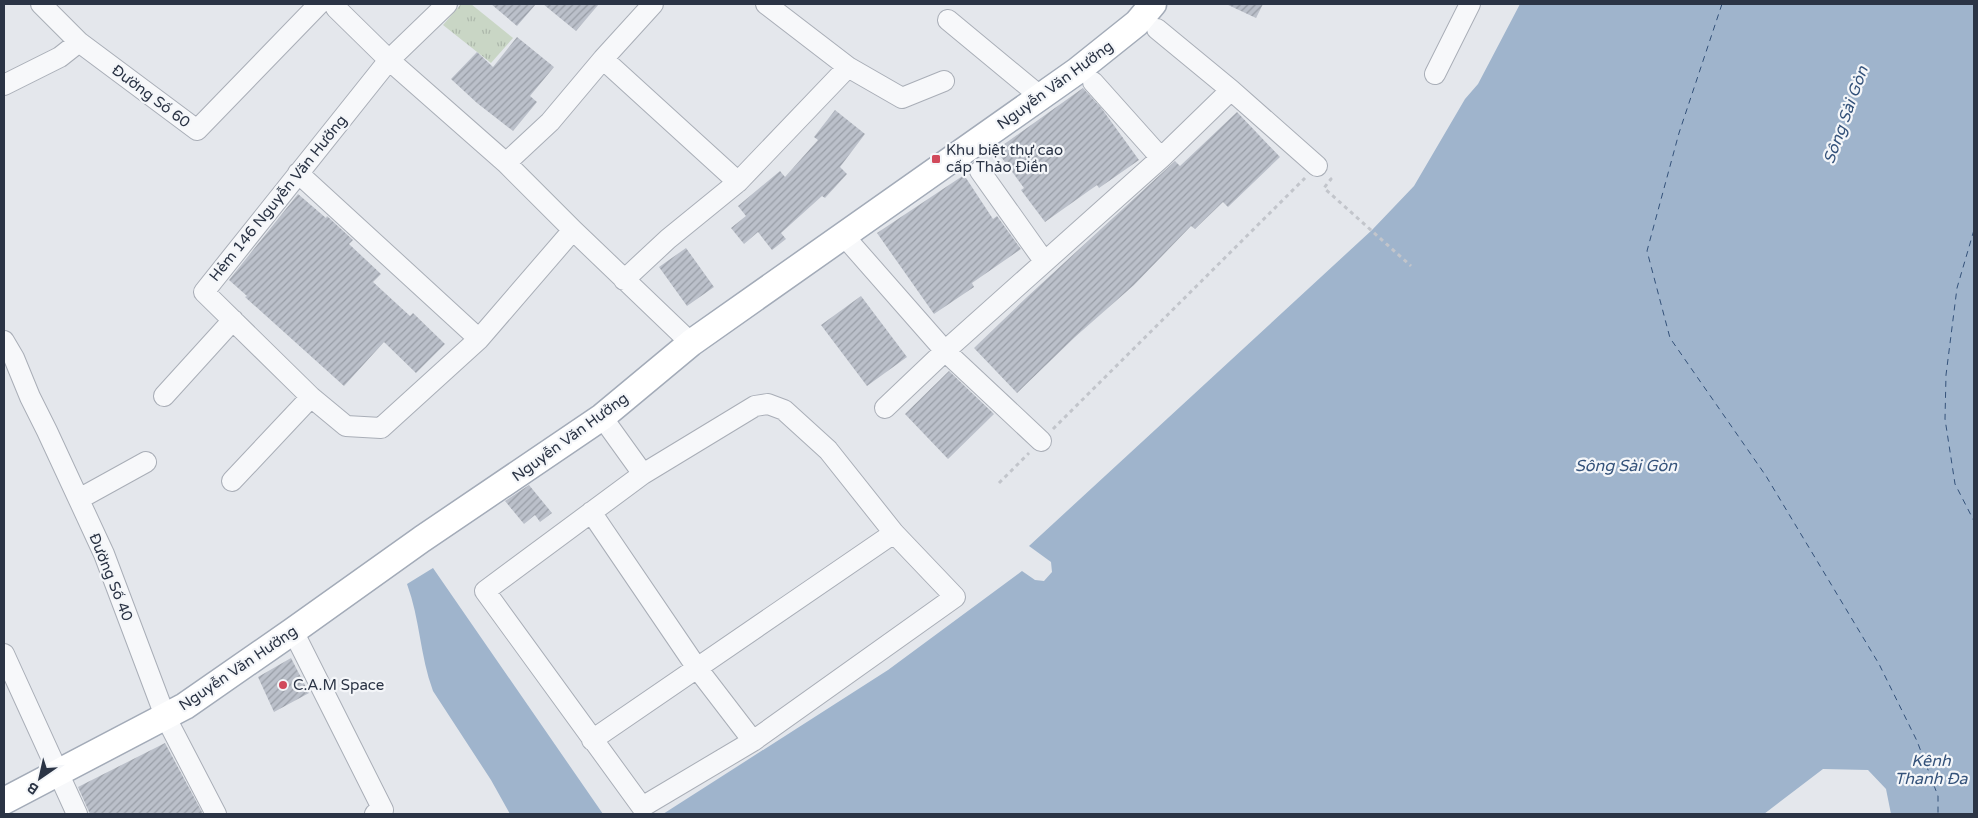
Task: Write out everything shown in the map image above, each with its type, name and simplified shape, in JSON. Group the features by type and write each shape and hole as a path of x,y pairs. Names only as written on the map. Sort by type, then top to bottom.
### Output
{"main road":[{"name":"Nguyễn Văn Hưởng","path":"4,801 185,706 293,632 422,539 602,417 690,343 1041,97 1149,18"}],"street":[{"name":"Đường Số 60","path":"41,4 79,42 197,130 328,6"},
{"name":"Hẻm 146 Nguyễn Văn Hưởng","path":"447,4 389,60 204,292 311,397 346,426 381,428 479,339 573,230"},
{"path":"506,163 550,122 603,59 654,4"},
{"path":"766,4 848,67 902,98 944,81"},
{"path":"1435,74 1470,4"},
{"path":"328,6 506,163 690,343"},
{"path":"1149,18 1317,166"},
{"path":"948,20 1041,97"},
{"path":"4,85 60,58 79,42"},
{"path":"603,59 738,182"},
{"path":"624,280 668,239 738,182 848,67"},
{"path":"1093,82 1160,158"},
{"path":"885,408 1044,261 1160,158 1231,90"},
{"path":"980,171 1044,261"},
{"path":"298,173 479,339"},
{"path":"844,236 945,351 1041,441"},
{"path":"164,396 233,320"},
{"name":"Đường Số 40","path":"4,341 14,358 30,397 104,554 165,716 216,814"},
{"path":"232,481 311,397"},
{"path":"768,404 784,410 828,450 894,532 955,597 753,741 642,807 485,591 643,474 755,406 768,404"},
{"path":"602,417 643,474"},
{"path":"78,499 146,462"},
{"path":"591,512 697,668 753,741"},
{"path":"592,740 894,532"},
{"path":"293,632 383,810 375,814"},
{"path":"4,654 77,814"}],"path":[{"path":"999,483 1317,166"},
{"path":"1324,188 1410,266"}],"green space":[{"path":"461,4 471,4 513,38 491,63 443,25"}],"water":[{"name":"Sông Sài Gòn","path":"1520,4 1974,4 1974,814 1891,814 1886,789 1868,770 1823,769 1764,814 663,814 888,670 1022,571 1035,580 1044,581 1052,572 1051,562 1029,546 1372,230 1414,186 1465,99 1478,84"},
{"path":"433,568 603,814 510,814 491,780 433,691 407,584"}],"building":[{"path":"491,4 536,4 517,26"},
{"path":"543,4 599,4 576,31"},
{"path":"1226,4 1263,4 1256,18"},
{"path":"517,37 554,67 530,96 537,102 513,131 477,103 451,79 477,52 493,67"},
{"path":"1083,88 1102,109 1139,160 1099,188 1097,185 1045,222 1021,190 1024,188 996,150"},
{"path":"835,110 865,134 840,167 847,174 825,198 822,196 781,233 786,239 772,250 758,232 744,244 731,228 746,216 738,206 780,171 785,177 818,140 814,137"},
{"path":"1237,112 1280,157 1228,207 1223,202 1195,229 1191,226 1134,285 1075,337 1017,393 974,348 1175,161 1180,166"},
{"path":"964,175 993,219 997,216 1021,249 972,283 974,287 934,314 877,233"},
{"path":"298,194 326,218 327,216 353,240 349,244 381,274 373,282 410,316 413,313 445,344 416,373 384,342 344,386 245,297 247,296 229,280"},
{"path":"686,248 714,287 687,306 659,267"},
{"path":"861,296 907,357 867,386 821,325"},
{"path":"949,371 994,414 948,459 905,414"},
{"path":"529,485 552,513 540,522 535,515 524,524 505,501"},
{"name":"C.A.M Space","path":"291,658 309,693 274,712 258,677"},
{"path":"165,743 203,814 90,814 78,787"}],"ferry route":[{"path":"1722,4 1679,133 1647,251 1670,338 1766,476 1879,664 1917,741 1938,796 1938,814"},
{"path":"1974,230 1957,288 1946,375 1945,419 1955,484 1974,521"}],"place":[{"name":"Khu biệt thự cao cấp Thảo Điền","path":"936,159"},
{"name":"C.A.M Space","path":"283,685"}],"water label":[{"name":"Kênh Thanh Đa","path":"1931,770"}]}
